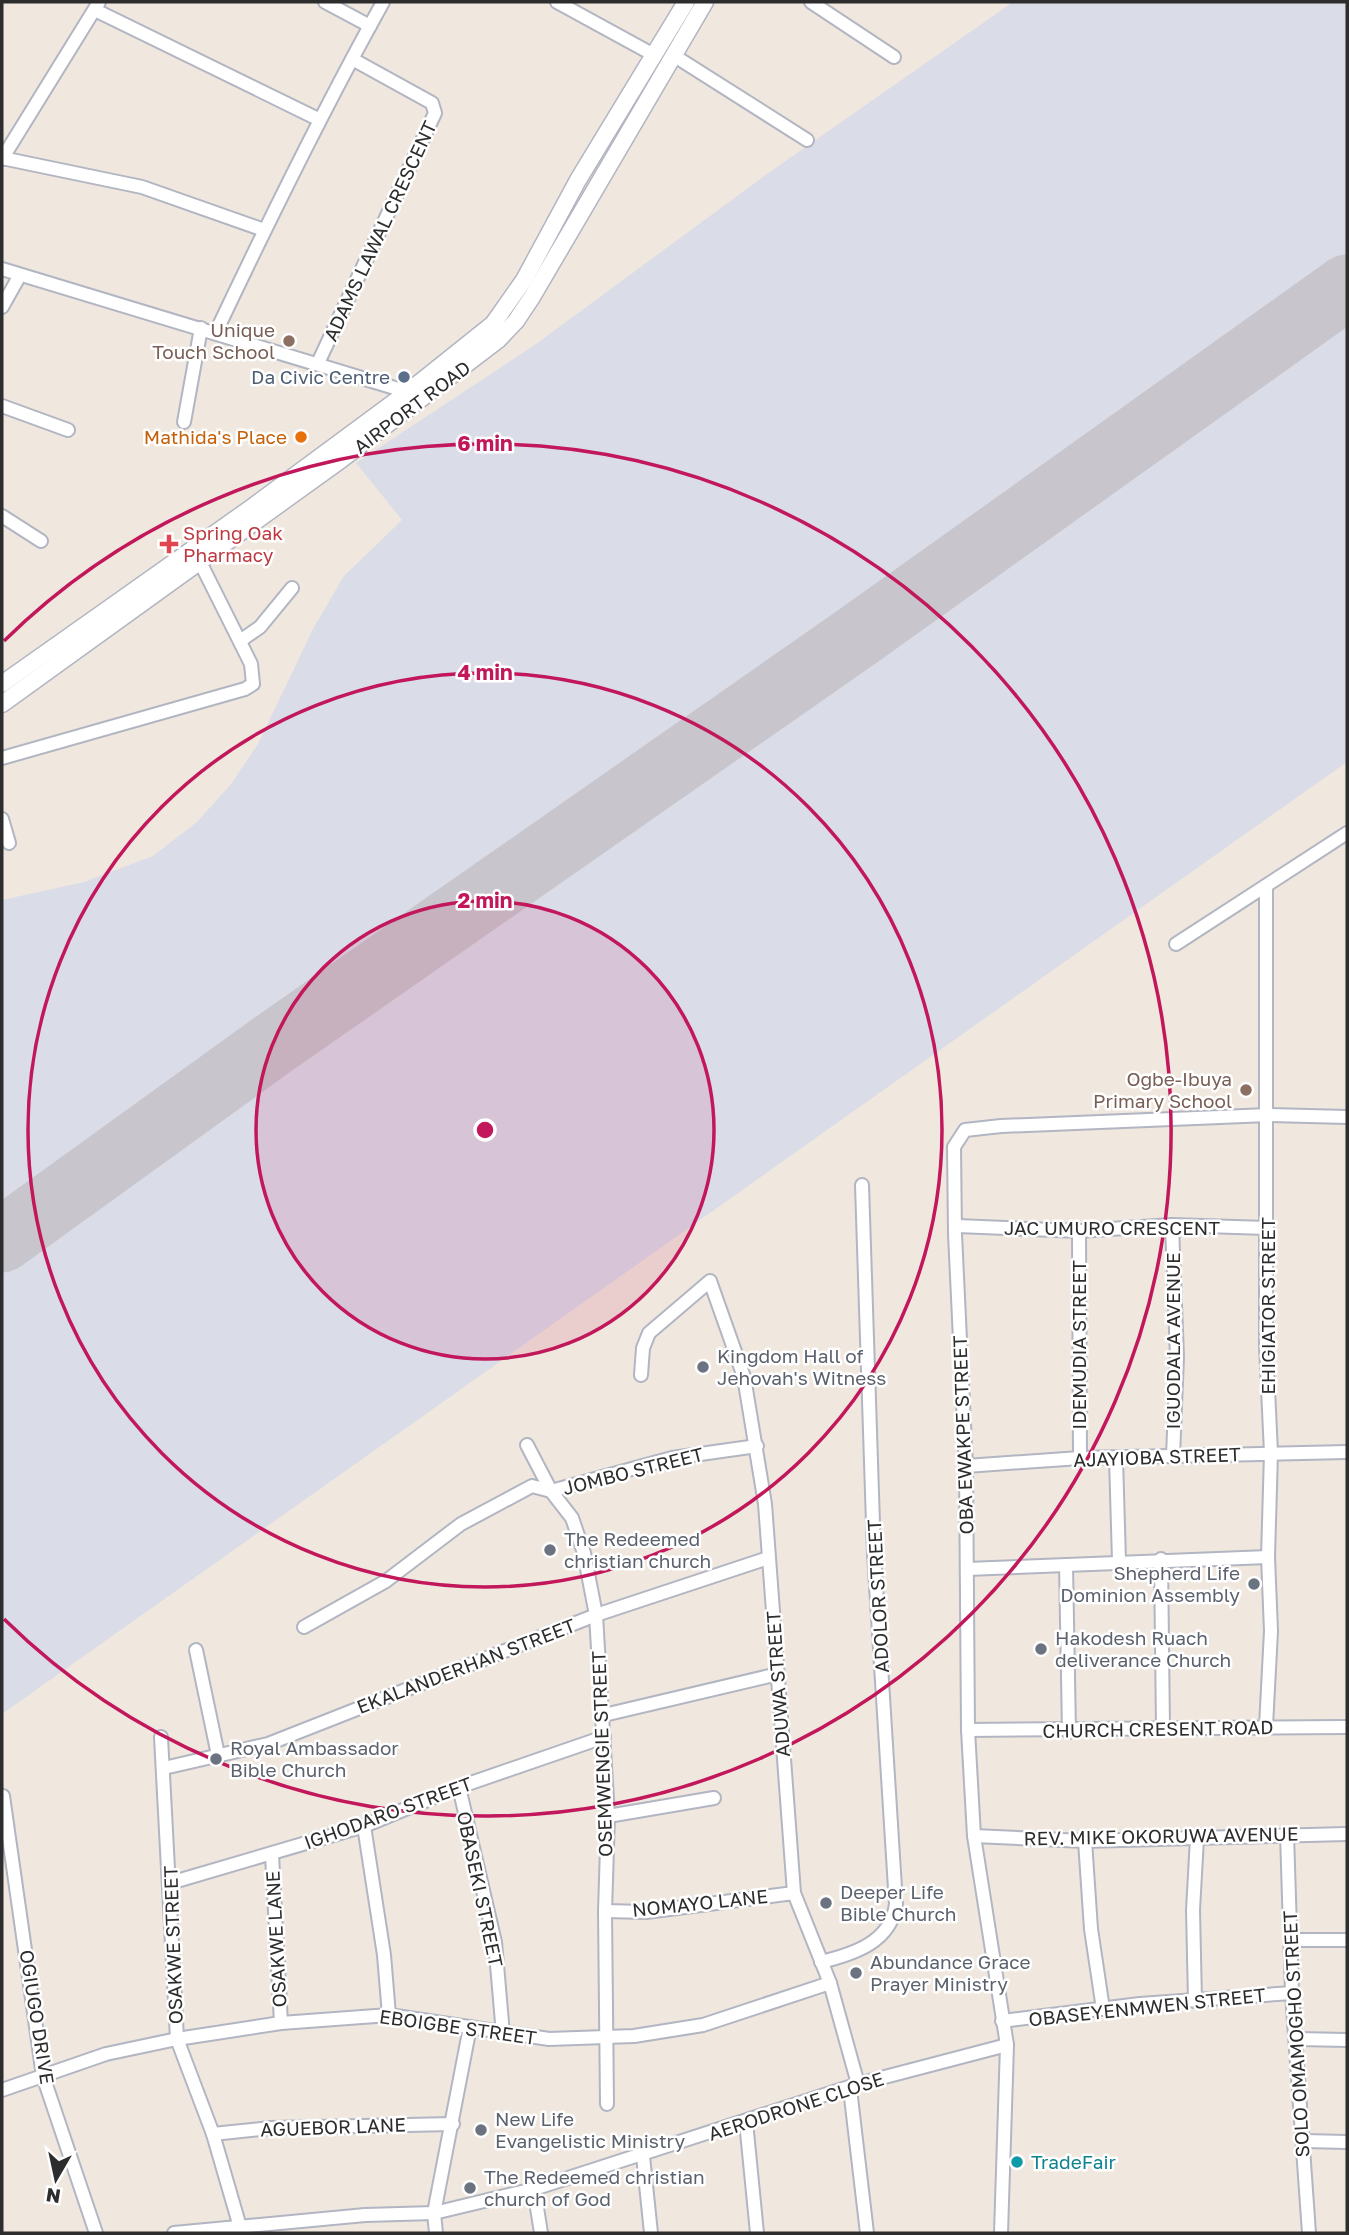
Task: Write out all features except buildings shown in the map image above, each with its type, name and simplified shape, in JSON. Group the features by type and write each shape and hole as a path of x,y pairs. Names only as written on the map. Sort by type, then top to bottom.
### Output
{"main road":[{"name":"AIRPORT ROAD","path":"2,704 200,562 255,514 478,339 508,306 578,180 686,2"},
{"name":"AIRPORT ROAD","path":"3,682 255,514 482,353 516,321 705,2"}],"street":[{"path":"325,2 370,26"},
{"path":"216,332 318,119 354,60 383,2"},
{"path":"557,2 654,55"},
{"path":"811,2 894,57"},
{"path":"264,230 142,187 2,158 8,134 97,6 318,119"},
{"path":"673,55 807,140"},
{"name":"ADAMS LAWAL CRESCENT","path":"318,363 435,113 432,103 354,60"},
{"path":"2,269 201,327 408,392"},
{"path":"2,307 20,275"},
{"path":"184,422 201,327"},
{"path":"2,406 68,429"},
{"path":"2,516 41,541"},
{"path":"2,758 245,689 253,684 254,671 200,562"},
{"path":"240,641 260,627 292,588"},
{"path":"2,819 9,843"},
{"path":"1176,944 1347,833"},
{"name":"EHIGIATOR STREET","path":"1266,886 1266,1346 1271,1453 1268,1557 1271,1631 1266,1726"},
{"path":"1268,1115 1347,1117"},
{"name":"OBA EWAKPE STREET","path":"1002,2233 1007,2045 974,1836 968,1730 966,1466 955,1234 954,1147 965,1130 1001,1126 1268,1115"},
{"name":"ADOLOR STREET","path":"821,1962 850,1955 881,1936 894,1919 896,1904 874,1554 862,1185"},
{"name":"JAC UMURO CRESCENT","path":"957,1226 1079,1231 1172,1225 1267,1228"},
{"name":"IGUODALA AVENUE","path":"1172,1225 1177,1357 1173,1457"},
{"name":"IDEMUDIA STREET","path":"1079,1231 1080,1458"},
{"name":"ADUWA STREET","path":"640,1375 643,1348 649,1333 710,1281 744,1377 757,1446 765,1504 794,1893 830,1983 854,2087 867,2233"},
{"name":"OSEMWENGIE STREET","path":"527,1445 551,1491 572,1518 580,1541 596,1615 608,1815 605,1911 607,2104"},
{"name":"JOMBO STREET","path":"304,1627 386,1581 461,1524 532,1486 551,1491 672,1458 757,1446"},
{"name":"AJAYIOBA STREET","path":"966,1466 1080,1458 1347,1452"},
{"path":"1116,1458 1119,1561"},
{"path":"967,1569 1161,1559 1268,1557"},
{"name":"EKALANDERHAN STREET","path":"164,1768 268,1744 596,1615 768,1558"},
{"path":"1161,1559 1163,1728"},
{"path":"1066,1565 1069,1732"},
{"path":"196,1650 218,1755"},
{"path":"604,1715 778,1674"},
{"name":"CHURCH CRESENT ROAD","path":"968,1730 1069,1732 1266,1726 1347,1727"},
{"name":"OSAKWE STREET","path":"161,1737 177,2039 213,2134 240,2227"},
{"name":"IGHODARO STREET","path":"170,1883 364,1826 459,1787 604,1737"},
{"name":"OBASEKI STREET","path":"459,1787 495,1942 503,2034"},
{"name":"OGIUGO DRIVE","path":"3,1796 43,2076 96,2233"},
{"path":"608,1815 714,1798"},
{"path":"364,1826 384,1955 389,2015"},
{"name":"SOLO OMAMOGHO STREET","path":"1287,1834 1292,1993 1304,2141 1303,2181 1309,2233"},
{"name":"REV. MIKE OKORUWA AVENUE","path":"974,1836 1085,1841 1347,1834"},
{"path":"1195,2001 1193,1910 1197,1838"},
{"path":"1085,1841 1091,1929 1103,2010"},
{"name":"OSAKWE LANE","path":"272,1855 281,2023"},
{"name":"NOMAYO LANE","path":"605,1911 646,1912 794,1893"},
{"path":"1290,1940 1347,1940"},
{"name":"EBOIGBE STREET","path":"2,2090 106,2054 177,2039 281,2023 389,2015 549,2039 605,2038 703,2025 830,1983"},
{"name":"OBASEYENMWEN STREET","path":"1002,2021 1140,2004 1292,1993"},
{"path":"436,2233 435,2213 470,2028"},
{"path":"1297,2039 1347,2040"},
{"name":"AERODRONE CLOSE","path":"174,2233 240,2227 325,2227 365,2216 435,2213 534,2189 854,2087 1007,2045"},
{"path":"746,2122 757,2233"},
{"name":"AGUEBOR LANE","path":"213,2134 270,2128 453,2124"},
{"path":"1304,2141 1347,2142"},
{"path":"643,2156 652,2233"},
{"path":"534,2189 541,2233"}],"shaded area":[{"path":"1013,2 1347,2 1347,762 2,1714 2,900 84,882 153,856 197,822 231,784 258,744 313,629 344,576 402,520 356,463 536,344 767,174"}],"runway":[{"path":"2,1240 272,1045 858,636 1347,287"}],"place":[{"name":"Unique Touch School","path":"289,341"},
{"name":"Da Civic Centre","path":"404,377"},
{"name":"Mathida's Place","path":"301,437"},
{"name":"Spring Oak Pharmacy","path":"169,544"},
{"name":"Ogbe-Ibuya Primary School","path":"1246,1090"},
{"name":"Kingdom Hall of Jehovah's Witness","path":"703,1367"},
{"name":"The Redeemed christian church","path":"550,1550"},
{"name":"Shepherd Life Dominion Assembly","path":"1254,1584"},
{"name":"Hakodesh Ruach deliverance Church","path":"1041,1649"},
{"name":"Royal Ambassador Bible Church","path":"216,1759"},
{"name":"Deeper Life Bible Church","path":"826,1903"},
{"name":"Abundance Grace Prayer Ministry","path":"856,1973"},
{"name":"New Life Evangelistic Ministry","path":"481,2130"},
{"name":"TradeFair","path":"1017,2162"},
{"name":"The Redeemed christian church of God","path":"470,2188"}]}
